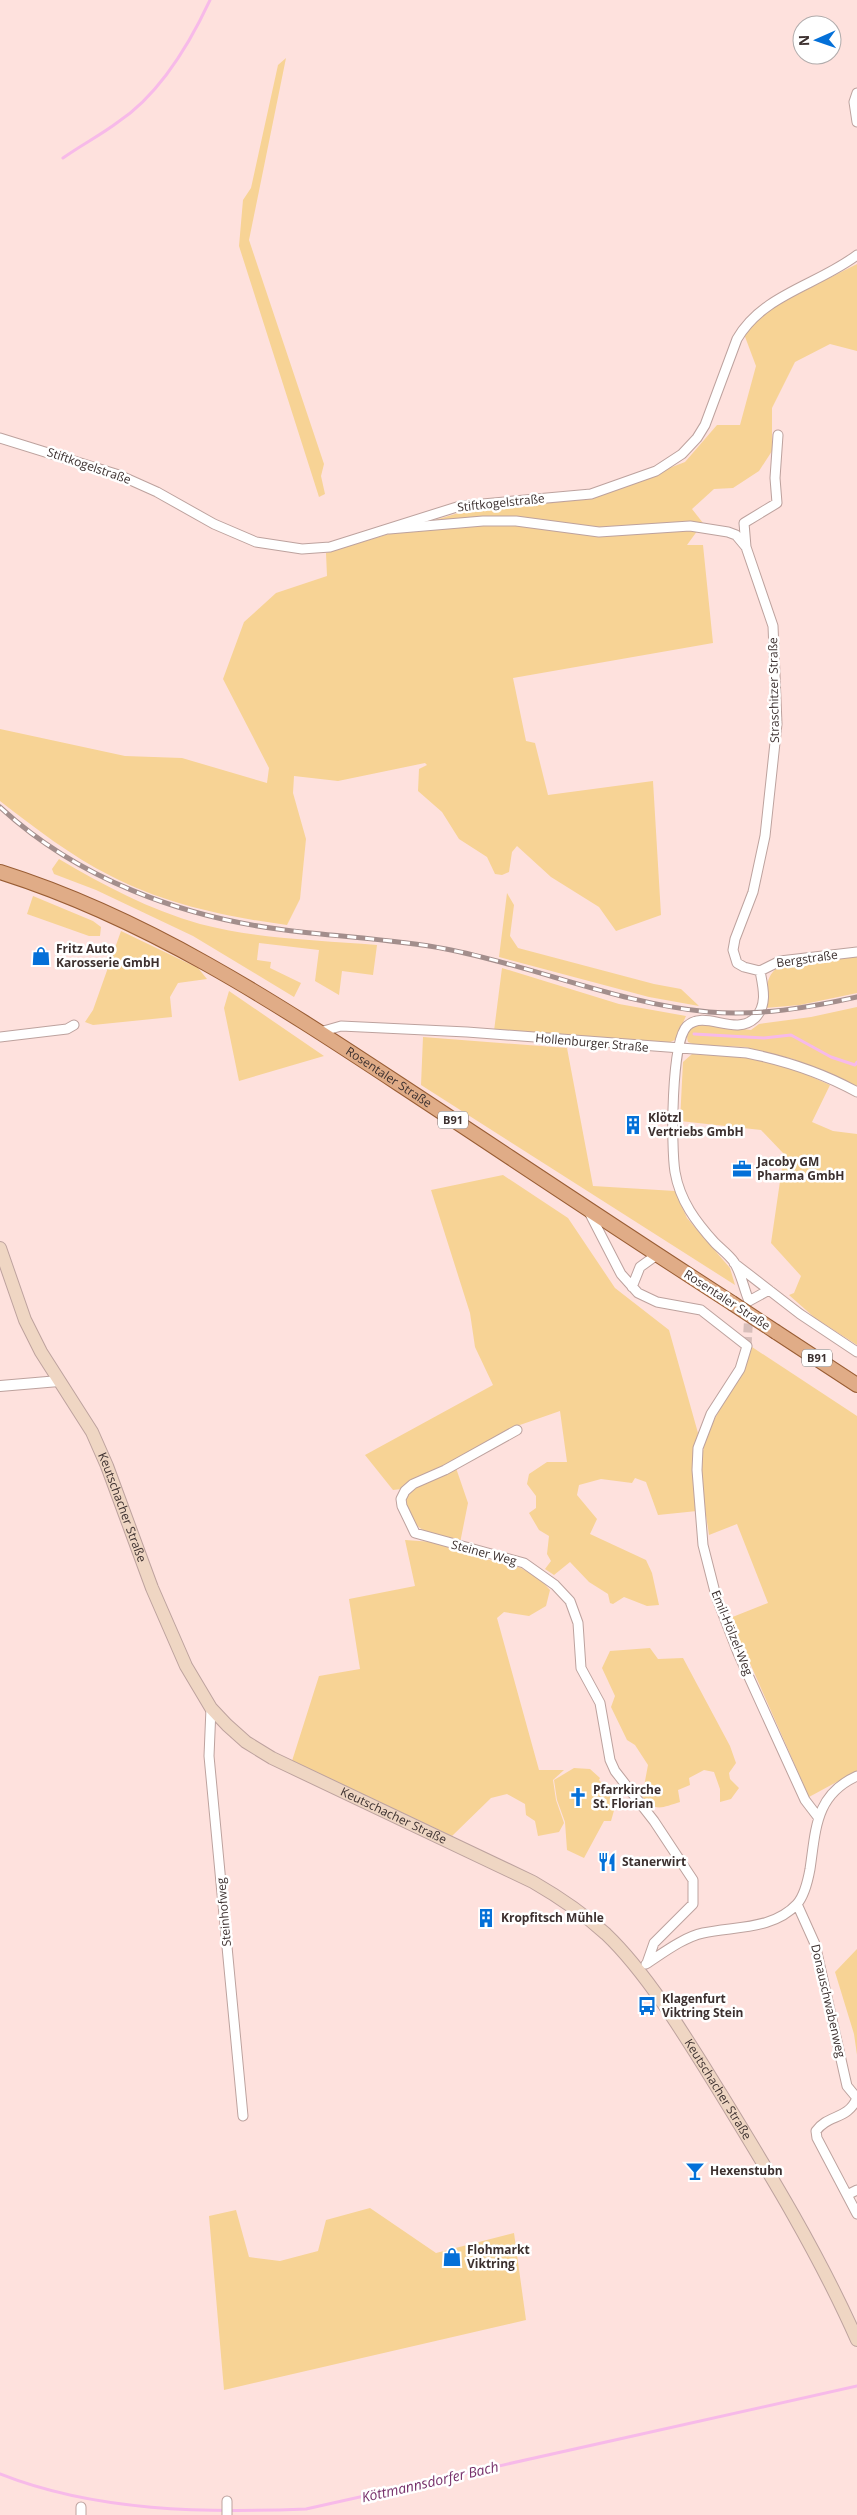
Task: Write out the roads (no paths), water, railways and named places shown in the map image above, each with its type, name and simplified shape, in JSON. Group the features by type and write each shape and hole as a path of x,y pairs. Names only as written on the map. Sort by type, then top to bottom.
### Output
{"main road":[{"name":"Rosentaler Straße","path":"0,872 67,897 158,937 214,966 320,1032 857,1385"},
{"name":"Keutschacher Straße","path":"0,1248 25,1320 41,1352 92,1432 173,1638 199,1691 211,1708 246,1742 272,1758 533,1882 557,1896 643,1966 767,2170 853,2322 857,2340"}],"street":[{"path":"857,93 854,102 857,122"},
{"name":"Stiftkogelstraße","path":"0,438 119,475 157,492 214,524 256,542 302,549 330,547 460,506 591,494 656,471 682,454 697,438 705,425 737,339 744,326 771,303 842,267 857,255"},
{"path":"728,532 777,503 775,478 778,435"},
{"path":"389,529 483,521 516,521 599,532 690,526 728,532 736,535 746,547"},
{"path":"744,522 746,547"},
{"name":"Straschitzer Straße","path":"746,547 772,626 777,724 765,836 753,892 735,938 733,950 736,962 744,967 760,971"},
{"name":"Bergstraße","path":"760,971 780,961 857,952"},
{"path":"760,971 764,989 764,1001 758,1015 750,1023 740,1026 701,1020 693,1022 684,1031 678,1050 673,1146 680,1188 685,1205 697,1223 734,1263 857,1352"},
{"path":"0,1036 67,1029 74,1025"},
{"name":"Hollenburger Straße","path":"320,1032 341,1026 467,1032 747,1054 788,1062 829,1076 857,1092"},
{"name":"Emil-Hölzel-Weg","path":"586,1207 621,1274 632,1287 647,1299 701,1310 747,1346 740,1370 711,1414 698,1448 703,1545 716,1596 738,1654 805,1800 818,1817"},
{"path":"632,1287 640,1267 658,1254"},
{"path":"734,1263 749,1301 769,1290"},
{"path":"0,1386 59,1381"},
{"name":"Steiner Weg","path":"517,1430 445,1470 413,1484 405,1491 401,1499 402,1506 415,1533 524,1563 555,1585 570,1601 578,1623 582,1668 600,1703 610,1760 615,1771 654,1820 694,1880 693,1904 654,1943 643,1966"},
{"name":"Steinhofweg","path":"211,1708 210,1756 243,2116"},
{"path":"643,1966 694,1936 758,1925 777,1918 797,1904 809,1878 818,1817 832,1792 857,1776"},
{"name":"Donauschwabenweg","path":"797,1904 815,1944 847,2086 857,2098"},
{"path":"857,2098 848,2112 821,2124 816,2131 857,2214"},
{"path":"847,2195 857,2190"},
{"path":"227,2501 227,2515"}],"waterway":[{"path":"63,158 111,127 133,111 147,97 160,83 183,51 210,0"},
{"path":"694,1034 764,1038 791,1035 831,1057 855,1065 857,1062"},
{"name":"Köttmannsdorfer Bach","path":"0,2474 37,2487 112,2503 190,2510 306,2509 857,2386"}],"tunnel":[{"path":"747,1346 749,1312"}],"railway":[{"path":"0,807 30,832 63,855 97,874 133,891 170,904 246,924 446,949 479,956 643,1001 709,1012 765,1012 820,1005 857,997"}],"place":[{"name":"Fritz Auto Karosserie GmbH","path":"41,956"},
{"name":"Klötzl Vertriebs GmbH","path":"633,1125"},
{"name":"Jacoby GM Pharma GmbH","path":"742,1169"},
{"name":"Pfarrkirche St. Florian","path":"578,1797"},
{"name":"Stanerwirt","path":"607,1862"},
{"name":"Kropfitsch Mühle","path":"486,1918"},
{"name":"Klagenfurt Viktring Stein","path":"647,2006"},
{"name":"Hexenstubn","path":"695,2171"},
{"name":"Flohmarkt Viktring","path":"452,2257"}]}
